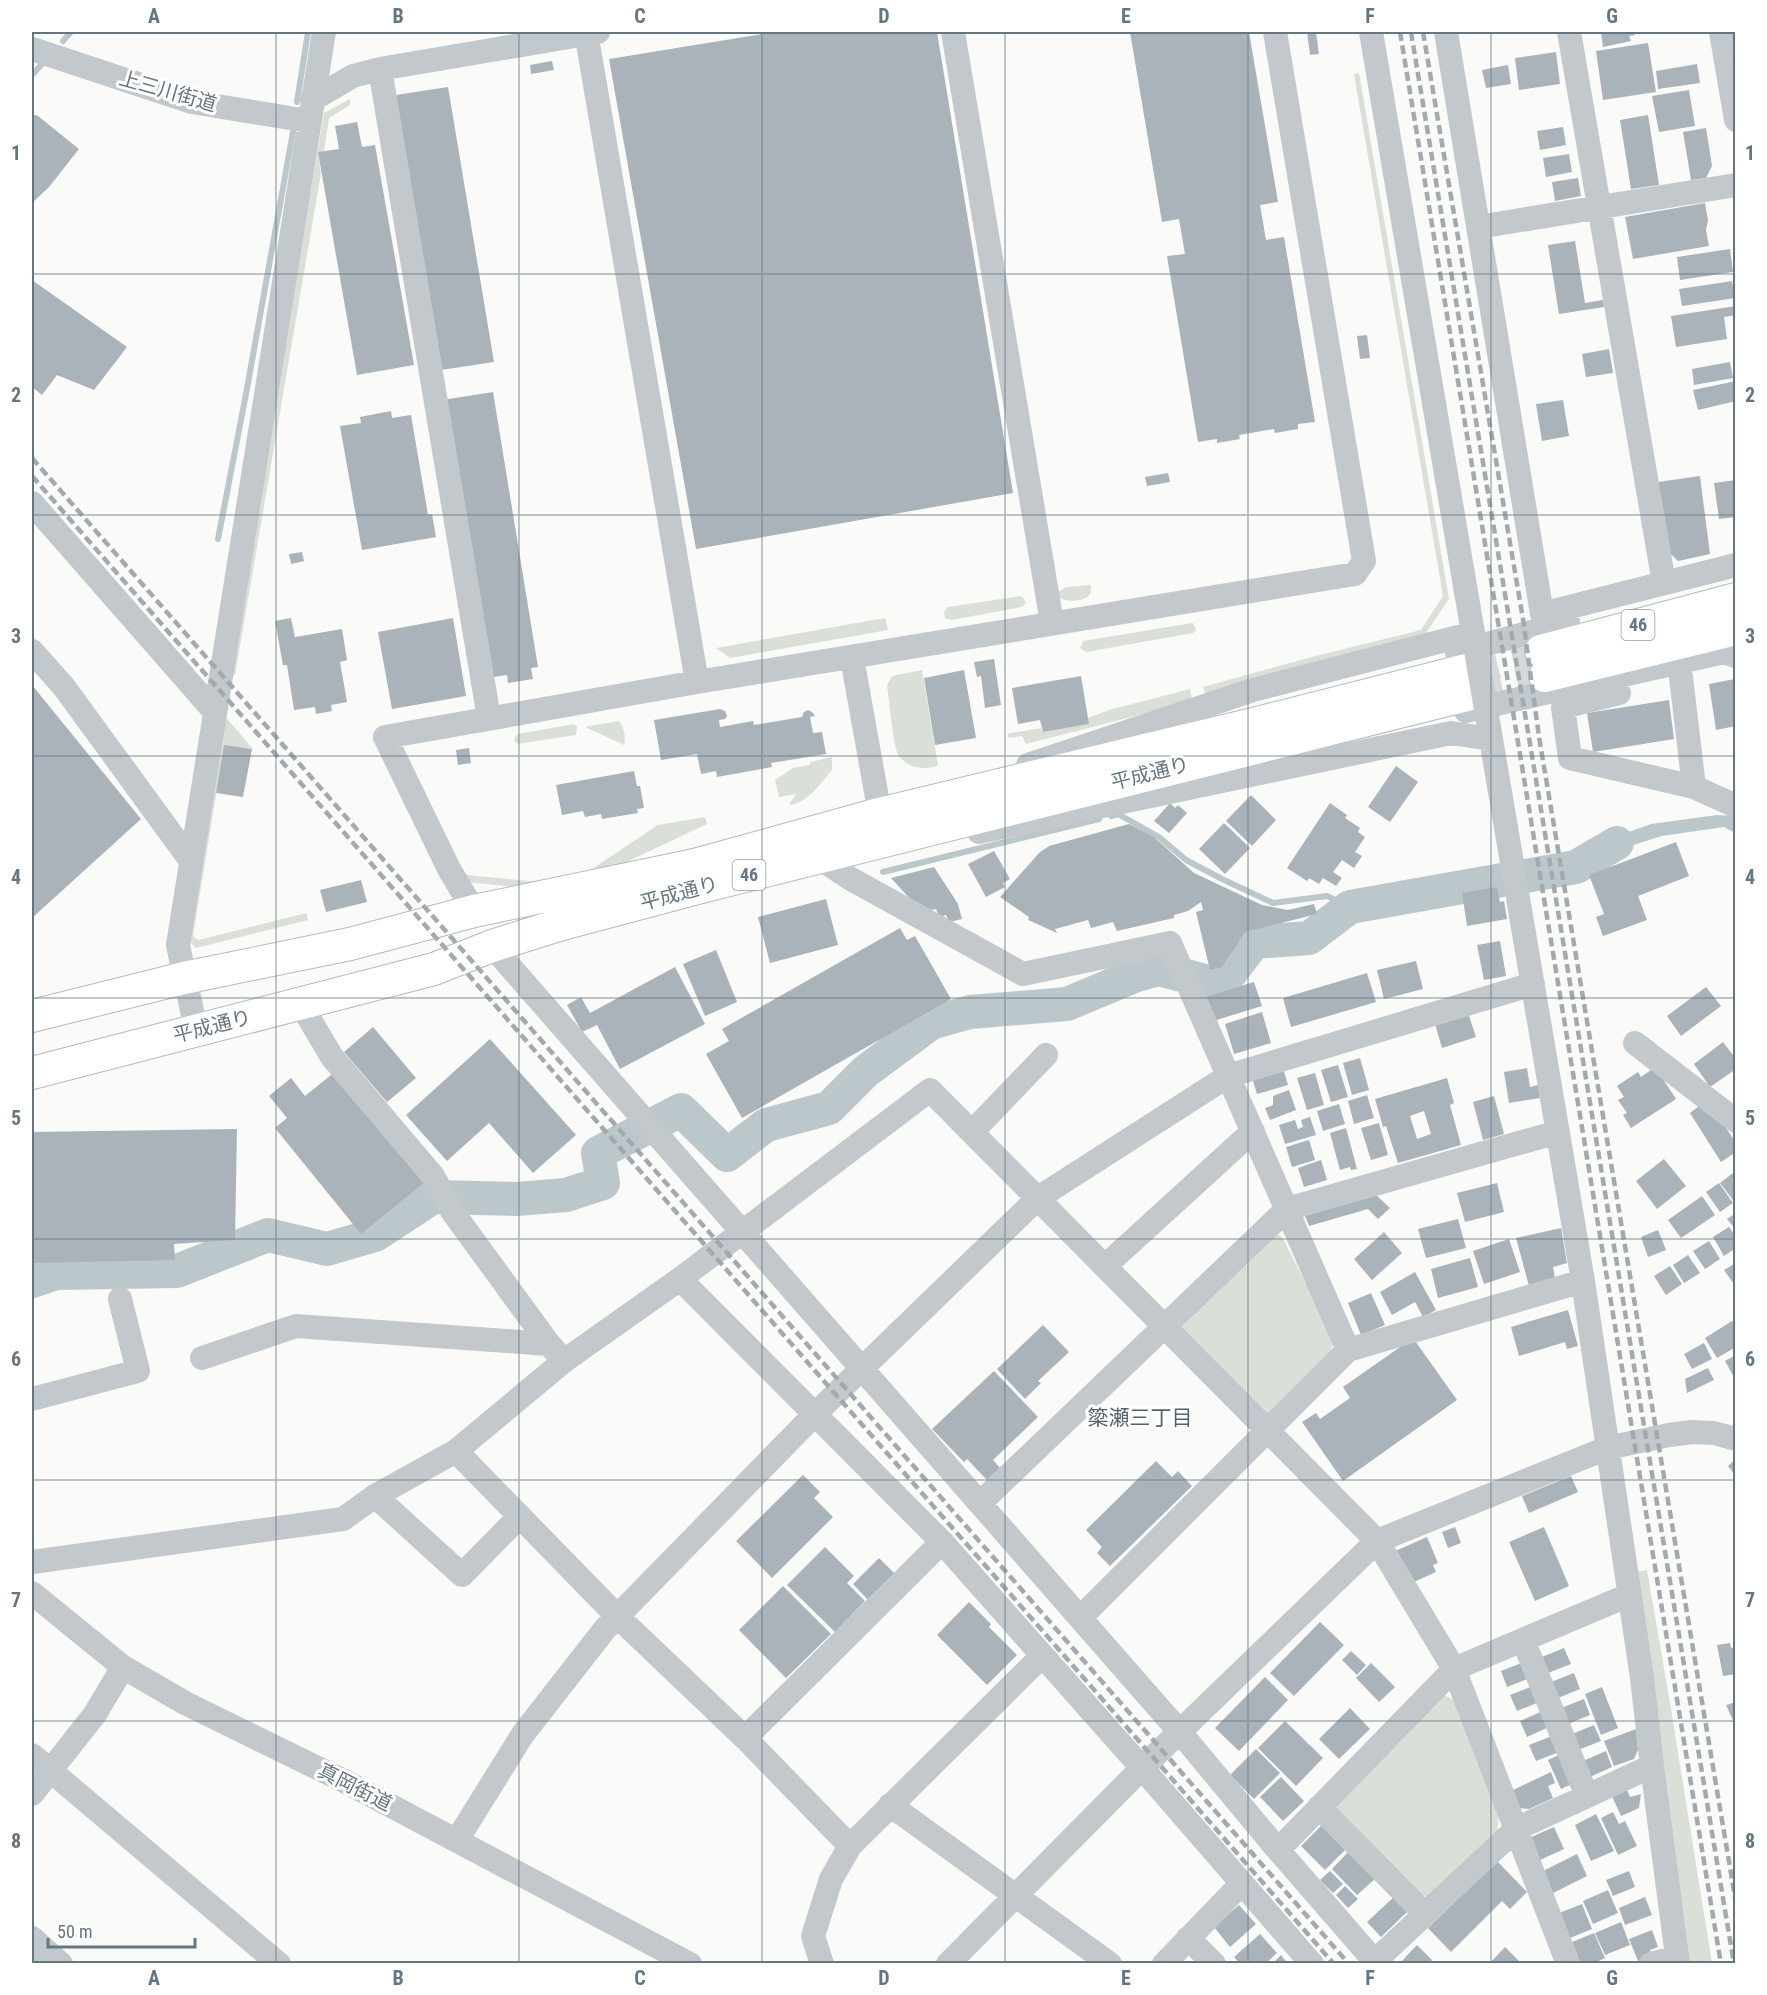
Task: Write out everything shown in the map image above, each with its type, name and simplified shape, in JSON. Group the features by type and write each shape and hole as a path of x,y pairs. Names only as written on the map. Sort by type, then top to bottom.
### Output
{"main road":[{"name":"46","path":"1736,599 1543,664 1736,629"},
{"name":"平成通り","path":"32,1016 184,978 350,944 474,911 883,827 1469,682 1253,724 883,827 819,858 562,924 492,946 434,969 32,1073"}],"street":[{"path":"196,1029 178,945 324,32"},
{"path":"310,111 353,76 380,69 590,32 696,682"},
{"path":"953,32 1052,623"},
{"path":"474,911 448,869 385,737 696,682 1355,574 1364,561 1275,32"},
{"path":"1371,32 1583,1281 1642,1678 1677,1960 1651,1964"},
{"path":"1446,32 1542,614 1736,565"},
{"path":"1569,32 1664,583"},
{"path":"1721,32 1736,120"},
{"name":"上三川街道","path":"32,49 192,102 310,111"},
{"path":"380,69 489,718"},
{"path":"1478,227 1736,185"},
{"path":"32,503 215,712"},
{"path":"1253,690 1262,698 1280,697 1708,584 1736,579"},
{"path":"1253,724 1004,773 1253,690 1473,633"},
{"path":"32,651 64,687 191,861"},
{"path":"1268,772 1287,756 1468,711 1724,652 1736,656"},
{"path":"852,658 883,827 971,834 1451,734 1491,739"},
{"path":"1736,663 1563,707 1570,758 1694,787 1736,806"},
{"path":"1681,677 1694,787"},
{"path":"819,858 851,879 1023,974 1170,943 1348,1350"},
{"path":"492,946 1179,1731 1278,1850 1376,1962 1516,1829 1652,1766"},
{"path":"458,1840 523,1734 605,1629 815,1414 1038,1198 1228,1076 1533,984"},
{"path":"300,1003 332,1056 433,1176 452,1211 557,1352"},
{"path":"1635,1043 1736,1120"},
{"path":"972,1132 1046,1055"},
{"path":"32,1562 343,1520 375,1496 456,1451 557,1352 680,1279 930,1090 1377,1541 1454,1669 1568,1964"},
{"path":"1105,1266 1253,1131"},
{"path":"980,1503 1287,1209 1558,1132"},
{"path":"680,1279 942,1542 1142,1767 1312,1964"},
{"path":"1080,1618 1348,1350 1583,1281"},
{"path":"32,1399 138,1371 120,1299"},
{"path":"202,1358 296,1326 557,1352"},
{"path":"948,1964 1142,1767 1377,1541 1607,1448 1692,1432 1714,1433 1736,1439"},
{"path":"456,1451 617,1616 745,1738 850,1846"},
{"path":"375,1496 462,1575 520,1516"},
{"path":"745,1738 942,1542"},
{"name":"真岡街道","path":"32,1593 123,1667 185,1703 458,1840 690,1964"},
{"path":"1278,1850 1454,1669 1629,1595"},
{"path":"1523,1640 1587,1796"},
{"path":"822,1964 813,1936 831,1879 850,1846 1042,1656"},
{"path":"32,1794 95,1714 123,1667"},
{"path":"32,1755 279,1964"},
{"path":"890,1805 1110,1964"},
{"path":"1319,1807 1425,1914"},
{"path":"1164,1964 1242,1883"},
{"path":"32,1938 61,1964"},
{"path":"1188,1938 1214,1964"}],"shaded area":[{"path":"1359,73 1449,599 1424,636 1206,695 1203,687 1421,630 1443,596 1354,74"},
{"path":"350,99 350,105 329,118 324,151 318,153 321,173 235,675 229,668 324,113"},
{"path":"1090,585 1090,595 1086,598 1075,601 1059,598 1058,592 1066,587"},
{"path":"1021,596 1026,603 1022,607 951,620 945,618 944,612 948,607"},
{"path":"885,618 888,630 730,658 716,648"},
{"path":"1193,623 1196,630 1193,633 1086,652 1080,648 1083,641"},
{"path":"922,670 938,766 928,768 907,764 899,756 893,734 887,685 892,676"},
{"path":"1190,689 1192,700 1182,704 1026,744 1022,736 1009,738 1007,734 1041,728 1043,732 1089,724 1088,718 1109,710"},
{"path":"222,713 253,749 224,746 193,936 198,940 306,913 308,920 196,948 185,937"},
{"path":"619,721 624,732 624,745 585,727"},
{"path":"574,724 577,727 576,735 518,744 514,741 518,734"},
{"path":"832,757 832,770 808,797 789,805 796,794 779,797 775,780 793,768"},
{"path":"1717,815 1735,816 1735,833 1724,827 1662,836 1630,846 1577,871 1574,856 1612,838 1651,824"},
{"path":"705,817 707,824 563,892 458,881 457,874 568,885 658,825"},
{"path":"1272,1231 1282,1237 1335,1340 1329,1355 1269,1417 1176,1332"},
{"path":"1647,1570 1712,1963 1688,1963 1635,1572"},
{"path":"1438,1692 1456,1701 1499,1814 1497,1834 1432,1897 1418,1895 1333,1811 1335,1799"}],"building":[{"path":"774,32 937,32 1013,493 696,549 609,59"},
{"path":"1130,32 1249,32 1278,202 1260,205 1266,240 1284,237 1315,422 1298,424 1298,429 1275,433 1274,429 1239,435 1240,439 1217,443 1217,439 1198,442 1167,256 1185,254 1179,219 1162,222"},
{"path":"1307,32 1316,32 1319,54 1310,55"},
{"path":"1601,32 1634,32 1635,35 1629,36 1631,41 1603,47"},
{"path":"1648,43 1656,92 1603,100 1596,51"},
{"path":"1556,52 1560,84 1519,90 1515,58"},
{"path":"552,61 554,70 531,74 530,65"},
{"path":"1697,64 1700,83 1658,89 1656,71"},
{"path":"1508,65 1511,84 1486,88 1482,70"},
{"path":"448,87 494,362 441,370 396,95"},
{"path":"1689,90 1695,126 1659,132 1652,96"},
{"path":"32,114 38,116 79,149 49,187 32,203"},
{"path":"1648,115 1659,185 1631,189 1620,120"},
{"path":"357,122 362,147 375,145 414,365 357,375 318,152 339,149 335,126"},
{"path":"1563,127 1566,145 1540,150 1537,131"},
{"path":"1706,128 1712,166 1706,178 1691,180 1683,132"},
{"path":"1569,154 1572,172 1546,177 1543,158"},
{"path":"1578,178 1581,196 1555,201 1552,182"},
{"path":"1705,203 1709,246 1633,259 1625,217"},
{"path":"1575,241 1585,303 1603,300 1604,307 1559,314 1548,245"},
{"path":"1730,249 1733,272 1680,280 1677,257"},
{"path":"32,280 127,347 94,390 57,375 42,395 32,387"},
{"path":"1732,281 1735,298 1682,306 1679,289"},
{"path":"1736,306 1736,315 1724,317 1727,339 1676,347 1671,316"},
{"path":"1367,335 1370,358 1360,359 1357,336"},
{"path":"1609,349 1613,373 1586,377 1582,354"},
{"path":"1730,362 1733,378 1694,385 1692,369"},
{"path":"1736,381 1736,401 1698,410 1693,390"},
{"path":"493,392 538,667 531,668 533,679 508,683 507,675 487,678 442,400"},
{"path":"1563,400 1569,436 1542,441 1536,404"},
{"path":"391,411 392,418 411,415 428,515 432,514 436,537 362,550 340,426 361,423 360,417"},
{"path":"1168,473 1170,482 1147,486 1145,477"},
{"path":"1700,476 1710,554 1678,561 1671,554 1658,482"},
{"path":"1736,480 1736,517 1719,519 1714,483"},
{"path":"302,552 304,561 291,564 289,554"},
{"path":"291,618 295,637 342,629 347,660 340,662 347,702 331,705 332,711 316,714 315,707 294,710 287,665 283,665 275,621"},
{"path":"453,618 466,696 392,709 378,632"},
{"path":"994,659 1001,705 985,708 981,676 977,677 974,662"},
{"path":"964,670 976,738 935,745 924,678"},
{"path":"1081,676 1089,724 1043,732 1040,720 1018,724 1012,688"},
{"path":"1735,679 1736,726 1716,730 1709,684"},
{"path":"32,685 141,819 32,918"},
{"path":"1669,700 1674,739 1593,752 1587,713"},
{"path":"720,709 725,711 727,716 719,720 720,727 753,721 754,725 802,717 808,710 815,716 810,717 813,733 822,732 826,754 771,763 772,767 717,777 716,771 701,774 697,754 661,760 654,720"},
{"path":"224,745 252,749 243,797 216,793"},
{"path":"469,748 471,763 458,765 456,750"},
{"path":"1396,766 1418,782 1390,822 1368,807"},
{"path":"634,771 637,786 640,786 644,808 637,809 638,813 602,819 601,814 585,817 583,811 562,815 556,785"},
{"path":"1251,795 1276,820 1252,846 1226,821"},
{"path":"1170,803 1175,808 1178,805 1187,813 1169,833 1154,821"},
{"path":"1330,803 1347,815 1345,818 1360,828 1358,832 1365,837 1355,852 1362,856 1354,868 1342,860 1333,872 1342,878 1336,886 1323,878 1319,884 1309,878 1307,881 1287,868"},
{"path":"1224,823 1250,848 1225,874 1199,849"},
{"path":"1129,824 1154,837 1194,873 1262,905 1288,910 1314,904 1317,914 1245,932 1222,967 1210,970 1196,912 1203,910 1201,902 1188,911 1174,915 1174,918 1117,931 1113,922 1091,928 1088,920 1055,929 1057,933 1028,920 1029,917 1000,897 1039,853 1049,846"},
{"path":"1676,842 1689,876 1638,896 1647,920 1603,936 1596,917 1604,914 1589,875"},
{"path":"994,851 1010,879 1003,883 1005,887 986,897 968,864"},
{"path":"934,867 958,904 962,919 949,922 946,915 939,917 936,909 922,912 891,878"},
{"path":"361,880 367,902 326,912 320,890"},
{"path":"1497,887 1500,902 1504,901 1507,919 1467,926 1462,893"},
{"path":"826,899 838,945 770,963 758,917"},
{"path":"900,928 907,940 915,936 951,999 742,1118 706,1054 729,1041 722,1029"},
{"path":"1500,941 1506,976 1484,980 1477,945"},
{"path":"716,950 737,1002 705,1016 683,964"},
{"path":"1416,961 1423,989 1384,999 1377,970"},
{"path":"675,967 705,1024 620,1069 597,1025 582,1032 567,1005 581,997 590,1013"},
{"path":"1367,973 1376,1002 1291,1027 1283,998"},
{"path":"1254,982 1262,1006 1213,1021 1205,997"},
{"path":"1706,987 1721,1006 1681,1036 1667,1016"},
{"path":"1262,1012 1271,1043 1234,1054 1225,1024"},
{"path":"1468,1013 1476,1037 1442,1048 1435,1024"},
{"path":"373,1027 416,1078 387,1102 344,1052"},
{"path":"490,1039 576,1135 533,1173 489,1123 447,1161 406,1115"},
{"path":"1723,1042 1736,1059 1736,1069 1710,1087 1694,1064"},
{"path":"1360,1058 1369,1090 1352,1095 1343,1063"},
{"path":"1338,1065 1348,1097 1331,1102 1321,1070"},
{"path":"1655,1067 1676,1099 1631,1128 1623,1115 1627,1113 1618,1100 1624,1097 1617,1086 1638,1072 1641,1077"},
{"path":"1283,1068 1288,1085 1257,1094 1252,1078"},
{"path":"1527,1068 1530,1087 1538,1085 1540,1098 1509,1103 1504,1072"},
{"path":"336,1071 426,1181 361,1234 275,1128 287,1118 269,1096 291,1078 305,1096"},
{"path":"1315,1073 1324,1105 1307,1110 1297,1078"},
{"path":"1447,1078 1454,1103 1450,1105 1461,1145 1398,1163 1386,1126 1383,1127 1375,1099","holes":["1424,1111 1431,1134 1417,1139 1410,1116"]},
{"path":"1289,1090 1296,1110 1270,1120 1265,1108 1273,1105 1273,1096"},
{"path":"1367,1095 1374,1118 1354,1124 1348,1101"},
{"path":"1494,1096 1504,1134 1483,1140 1473,1102"},
{"path":"1339,1104 1345,1124 1323,1131 1317,1111"},
{"path":"1699,1106 1722,1122 1736,1143 1736,1152 1721,1162 1690,1113"},
{"path":"1310,1117 1316,1135 1285,1144 1279,1125 1295,1120 1298,1129 1303,1127 1301,1120"},
{"path":"1379,1123 1388,1155 1371,1160 1361,1128"},
{"path":"1346,1128 1357,1169 1351,1170 1350,1167 1340,1170 1330,1133"},
{"path":"237,1129 235,1240 174,1244 175,1260 32,1263 32,1132"},
{"path":"1309,1140 1315,1160 1292,1167 1286,1147"},
{"path":"1664,1159 1686,1186 1657,1209 1636,1181"},
{"path":"1321,1160 1327,1180 1304,1187 1298,1168"},
{"path":"1733,1173 1736,1177 1736,1204 1720,1183"},
{"path":"1497,1183 1504,1212 1465,1222 1457,1193"},
{"path":"1719,1183 1733,1203 1720,1212 1706,1192"},
{"path":"1375,1194 1390,1208 1378,1219 1368,1209 1309,1226 1304,1213"},
{"path":"1702,1196 1715,1215 1681,1238 1668,1220"},
{"path":"1736,1213 1736,1230 1727,1219"},
{"path":"1458,1219 1466,1248 1426,1258 1418,1229"},
{"path":"1729,1227 1736,1237 1736,1248 1724,1256 1713,1237"},
{"path":"1561,1228 1567,1263 1553,1267 1555,1278 1529,1286 1516,1238"},
{"path":"1658,1230 1666,1250 1648,1257 1641,1237"},
{"path":"1384,1232 1402,1253 1372,1280 1354,1259"},
{"path":"1509,1239 1520,1272 1484,1284 1473,1251"},
{"path":"1709,1241 1720,1259 1705,1269 1693,1251"},
{"path":"1688,1255 1700,1273 1684,1283 1673,1265"},
{"path":"1470,1258 1478,1287 1438,1298 1431,1269"},
{"path":"1736,1263 1736,1287 1724,1270"},
{"path":"1670,1266 1682,1284 1666,1295 1654,1276"},
{"path":"1415,1272 1436,1310 1423,1317 1415,1302 1392,1315 1380,1292"},
{"path":"1371,1293 1385,1325 1361,1335 1348,1303"},
{"path":"1568,1310 1578,1346 1567,1349 1565,1342 1519,1356 1511,1327"},
{"path":"1732,1321 1736,1327 1736,1347 1717,1358 1705,1338"},
{"path":"1043,1325 1069,1352 1038,1381 1041,1383 1025,1399 997,1369"},
{"path":"1413,1338 1457,1400 1343,1481 1302,1422 1316,1413 1320,1419 1350,1398 1343,1387"},
{"path":"1704,1343 1712,1359 1692,1369 1684,1354"},
{"path":"1736,1355 1736,1381 1725,1361"},
{"path":"1708,1368 1714,1380 1687,1393 1685,1379"},
{"path":"994,1371 1038,1417 993,1460 1000,1468 987,1480 967,1459 964,1462 932,1429"},
{"path":"1736,1459 1736,1476 1728,1466"},
{"path":"1156,1461 1172,1477 1178,1471 1192,1486 1110,1566 1097,1553 1102,1547 1086,1530"},
{"path":"803,1475 820,1492 814,1498 833,1517 772,1578 736,1541"},
{"path":"1571,1476 1578,1492 1529,1513 1522,1496"},
{"path":"1455,1527 1461,1543 1448,1548 1442,1532"},
{"path":"1544,1527 1569,1586 1535,1601 1509,1542"},
{"path":"1427,1537 1438,1563 1433,1565 1436,1572 1407,1585 1393,1552"},
{"path":"825,1547 854,1576 847,1583 865,1601 835,1632 787,1585"},
{"path":"879,1558 896,1575 869,1601 853,1584"},
{"path":"783,1586 831,1634 786,1678 739,1630"},
{"path":"969,1602 991,1624 989,1627 1017,1655 987,1685 937,1635"},
{"path":"1320,1622 1344,1645 1294,1696 1270,1673"},
{"path":"1730,1643 1731,1648 1736,1647 1736,1674 1723,1676 1717,1645"},
{"path":"1564,1648 1571,1664 1548,1673 1542,1657"},
{"path":"1351,1651 1366,1665 1357,1675 1342,1660"},
{"path":"1524,1662 1530,1678 1507,1687 1501,1671"},
{"path":"1371,1663 1395,1687 1379,1702 1356,1678"},
{"path":"1574,1673 1580,1689 1558,1698 1551,1682"},
{"path":"1265,1677 1288,1700 1239,1751 1215,1728"},
{"path":"1533,1686 1539,1702 1517,1711 1510,1695"},
{"path":"1602,1687 1618,1728 1601,1735 1585,1694"},
{"path":"1584,1699 1590,1715 1568,1724 1561,1708"},
{"path":"1736,1702 1736,1727 1726,1705"},
{"path":"1350,1708 1370,1729 1339,1759 1319,1739"},
{"path":"1543,1711 1549,1727 1527,1737 1520,1721"},
{"path":"1285,1721 1323,1758 1296,1786 1258,1748"},
{"path":"1594,1725 1601,1741 1578,1750 1572,1734"},
{"path":"1636,1729 1638,1750 1634,1759 1614,1766 1604,1741"},
{"path":"1552,1736 1559,1752 1536,1761 1529,1745"},
{"path":"1256,1749 1280,1773 1254,1799 1230,1775"},
{"path":"1606,1751 1612,1767 1590,1777 1583,1761"},
{"path":"1559,1755 1572,1784 1561,1789 1548,1760"},
{"path":"1551,1772 1555,1783 1548,1786 1553,1798 1529,1809 1519,1808 1511,1791"},
{"path":"1281,1777 1304,1801 1283,1821 1260,1797"},
{"path":"1626,1788 1630,1797 1641,1794 1639,1808 1621,1816 1611,1794"},
{"path":"1613,1812 1619,1824 1625,1821 1637,1846 1618,1855 1601,1818"},
{"path":"1596,1814 1614,1851 1591,1861 1575,1825"},
{"path":"1327,1820 1351,1844 1325,1870 1301,1846"},
{"path":"1554,1827 1564,1849 1540,1860 1529,1838"},
{"path":"1349,1851 1376,1878 1357,1895 1332,1869"},
{"path":"1577,1854 1587,1876 1551,1894 1541,1872"},
{"path":"1497,1861 1527,1892 1510,1909 1502,1901 1451,1952 1428,1928"},
{"path":"1330,1871 1343,1884 1333,1893 1320,1880"},
{"path":"1629,1871 1635,1887 1613,1896 1606,1880"},
{"path":"1345,1886 1358,1899 1348,1908 1336,1895"},
{"path":"1608,1890 1618,1913 1593,1924 1583,1901"},
{"path":"1395,1896 1408,1911 1381,1937 1367,1922"},
{"path":"1645,1897 1652,1915 1625,1925 1619,1908"},
{"path":"1582,1904 1592,1929 1570,1938 1559,1913"},
{"path":"1239,1905 1256,1924 1230,1947 1214,1927"},
{"path":"1621,1922 1630,1945 1605,1955 1595,1933"},
{"path":"1652,1930 1658,1947 1650,1950 1652,1956 1638,1961 1629,1939"},
{"path":"1594,1933 1605,1958 1592,1964 1581,1964 1572,1942"},
{"path":"1260,1934 1277,1953 1265,1964 1240,1964 1234,1957"},
{"path":"1417,1945 1432,1960 1429,1964 1399,1964"},
{"path":"1505,1947 1520,1962 1518,1964 1489,1964"},
{"path":"1281,1955 1288,1964 1272,1964"}],"waterway":[{"path":"63,41 71,32"},
{"path":"297,102 308,32"},
{"path":"33,74 41,65"},
{"path":"218,539 293,132"},
{"path":"1111,816 1118,814 1159,837 1186,860 1273,903 1327,896 1350,907"},
{"path":"883,872 1099,819"},
{"path":"32,1281 56,1273 177,1271 268,1235 327,1249 375,1235 433,1197 517,1199 566,1195 603,1183 598,1153 681,1110 727,1155 766,1125 829,1108 866,1071 931,1023 970,1012 1067,1004 1134,976 1159,969 1212,983 1229,975 1254,942 1309,938 1350,907 1576,867 1617,843"}],"tunnel":[{"path":"1466,670 1541,651"},
{"path":"1471,694 1545,676"}],"railway":[{"path":"1400,32 1721,1964"},
{"path":"1411,32 1734,1964"},
{"path":"1423,32 1523,619 1539,737 1736,1903"},
{"path":"32,458 1349,1964"},
{"path":"32,476 1334,1964"}],"district":[{"name":"簗瀬三丁目","path":"1140,1418"}]}
